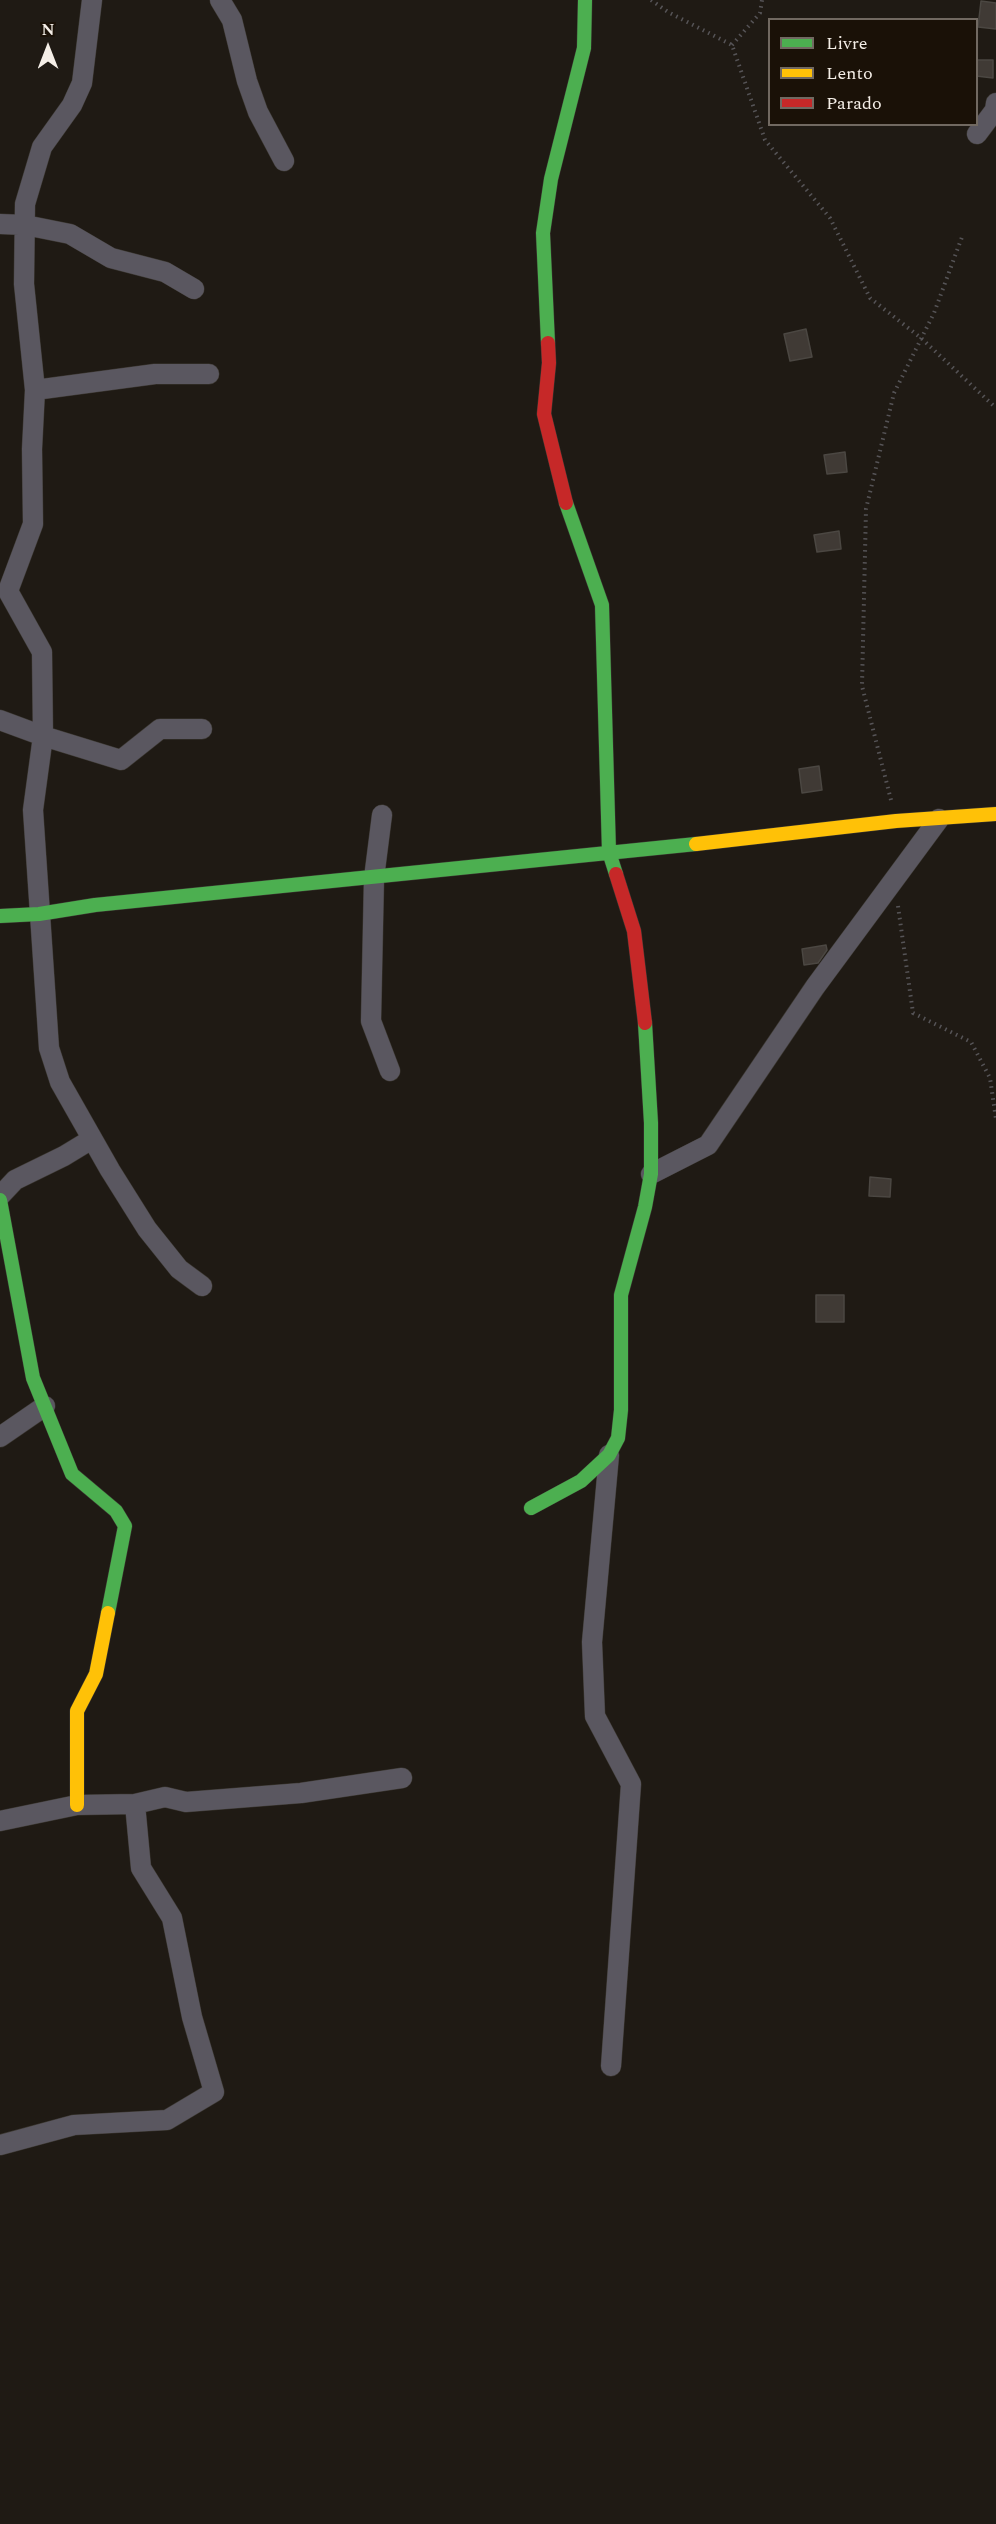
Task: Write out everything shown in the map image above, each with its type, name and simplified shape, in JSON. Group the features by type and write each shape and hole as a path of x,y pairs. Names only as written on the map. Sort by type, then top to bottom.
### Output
{"street":[{"path":"92,0 82,83 72,105 42,147 25,204 24,284 35,390 32,448 33,524 4,597 42,652 43,736 33,810 49,1048 60,1082 147,1229 179,1269 202,1286"},
{"path":"220,0 232,20 247,81 258,112 284,161"},
{"path":"531,1508 581,1481 609,1455 618,1438 621,1410 621,1295 645,1207 651,1174 651,1123 644,1001 634,931 609,852 602,605 569,513 544,414 549,363 543,233 551,179 584,48 585,0"},
{"path":"978,134 996,103"},
{"path":"0,224 25,225 70,234 111,258 165,272 194,289"},
{"path":"35,390 155,374 209,374"},
{"path":"0,720 121,760 160,729 202,729"},
{"path":"0,916 39,914 95,904 374,878 896,821 996,814"},
{"path":"382,815 374,878 371,1021 390,1071"},
{"path":"651,1174 708,1145 815,987 939,819"},
{"path":"77,1805 77,1711 96,1674 125,1526 116,1511 72,1474 33,1378 0,1198 15,1180 64,1156 92,1139"},
{"path":"0,1437 45,1406"},
{"path":"609,1455 592,1642 595,1716 631,1784 610,2066"},
{"path":"0,1821 77,1805 135,1804 165,1797 186,1802 301,1794 402,1778"},
{"path":"0,2145 74,2125 167,2120 214,2091 192,2017 172,1918 141,1868 135,1804"}],"path":[{"path":"651,0 668,12 732,45 765,140 830,218 870,298 921,338 996,408"},
{"path":"732,45 760,13 762,0"},
{"path":"896,821 862,686 866,509 894,393 921,338 962,237"},
{"path":"894,879 902,946 914,1013 970,1042 990,1078 996,1119"}],"building":[{"path":"981,1 996,3 996,29 978,27"},
{"path":"978,60 993,60 993,78 978,76"},
{"path":"806,329 812,357 790,361 784,334"},
{"path":"845,452 847,472 827,474 824,455"},
{"path":"839,531 841,549 817,552 814,535"},
{"path":"819,766 822,790 802,793 799,769"},
{"path":"826,945 827,950 818,963 804,965 802,949"},
{"path":"870,1177 891,1179 890,1197 869,1196"},
{"path":"816,1295 844,1295 844,1322 816,1322"}],"traffic: fast":[{"path":"548,343 543,233 551,179 584,48 585,0"},
{"path":"566,503 602,605 609,852 616,874"},
{"path":"0,916 39,914 95,905 696,844"},
{"path":"531,1508 581,1481 609,1455 618,1438 621,1410 621,1295 645,1207 651,1174 651,1123 645,1023"},
{"path":"0,1200 33,1378 72,1474 116,1511 125,1526 108,1613"}],"traffic: slow":[{"path":"696,844 896,821 996,814"},
{"path":"77,1805 77,1711 96,1674 108,1613"}],"traffic: jam":[{"path":"548,343 549,363 544,414 566,503"},
{"path":"616,874 634,931 645,1023"}]}
